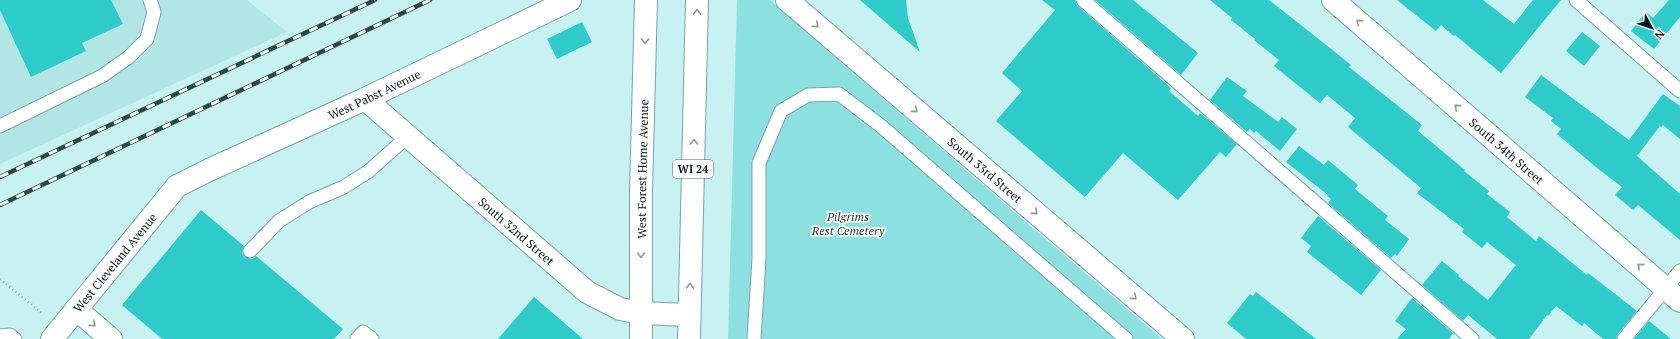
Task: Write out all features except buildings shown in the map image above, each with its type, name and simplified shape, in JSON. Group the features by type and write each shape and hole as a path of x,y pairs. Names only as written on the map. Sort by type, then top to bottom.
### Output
{"street":[{"name":"West Pabst Avenue","path":"177,186 365,99 570,0"},
{"name":"WI 24","path":"689,339 697,0"},
{"name":"South 33rd Street","path":"787,0 1183,339"},
{"name":"South 34th Street","path":"1334,0 1673,294"},
{"name":"West Forest Home Avenue","path":"641,339 641,190 646,1"},
{"name":"South 32nd Street","path":"365,99 587,292 620,309 641,314 689,315"},
{"name":"West Cleveland Avenue","path":"52,339 177,186"},
{"path":"76,309 111,339"}],"lane":[{"path":"0,126 102,76 129,57 147,39 154,12 150,0"},
{"path":"1083,0 1472,339"},
{"path":"1576,0 1680,92"},
{"path":"754,339 759,259 759,163 781,110 808,95 839,94 881,126 1126,339"},
{"path":"250,252 279,221 309,202 344,187 363,175 386,157 408,136"},
{"path":"1624,339 1673,294 1680,271"},
{"path":"357,339 363,332 372,339"},
{"path":"0,336 10,335 15,339"}],"path":[{"path":"0,279 45,316"}],"shaded area":[{"path":"0,0 247,0 287,32 0,164"}],"green space":[{"name":"Pilgrims Rest Cemetery","path":"737,0 770,0 1162,339 728,339"}],"railway":[{"path":"0,177 375,0"},
{"path":"0,205 430,0"}]}
